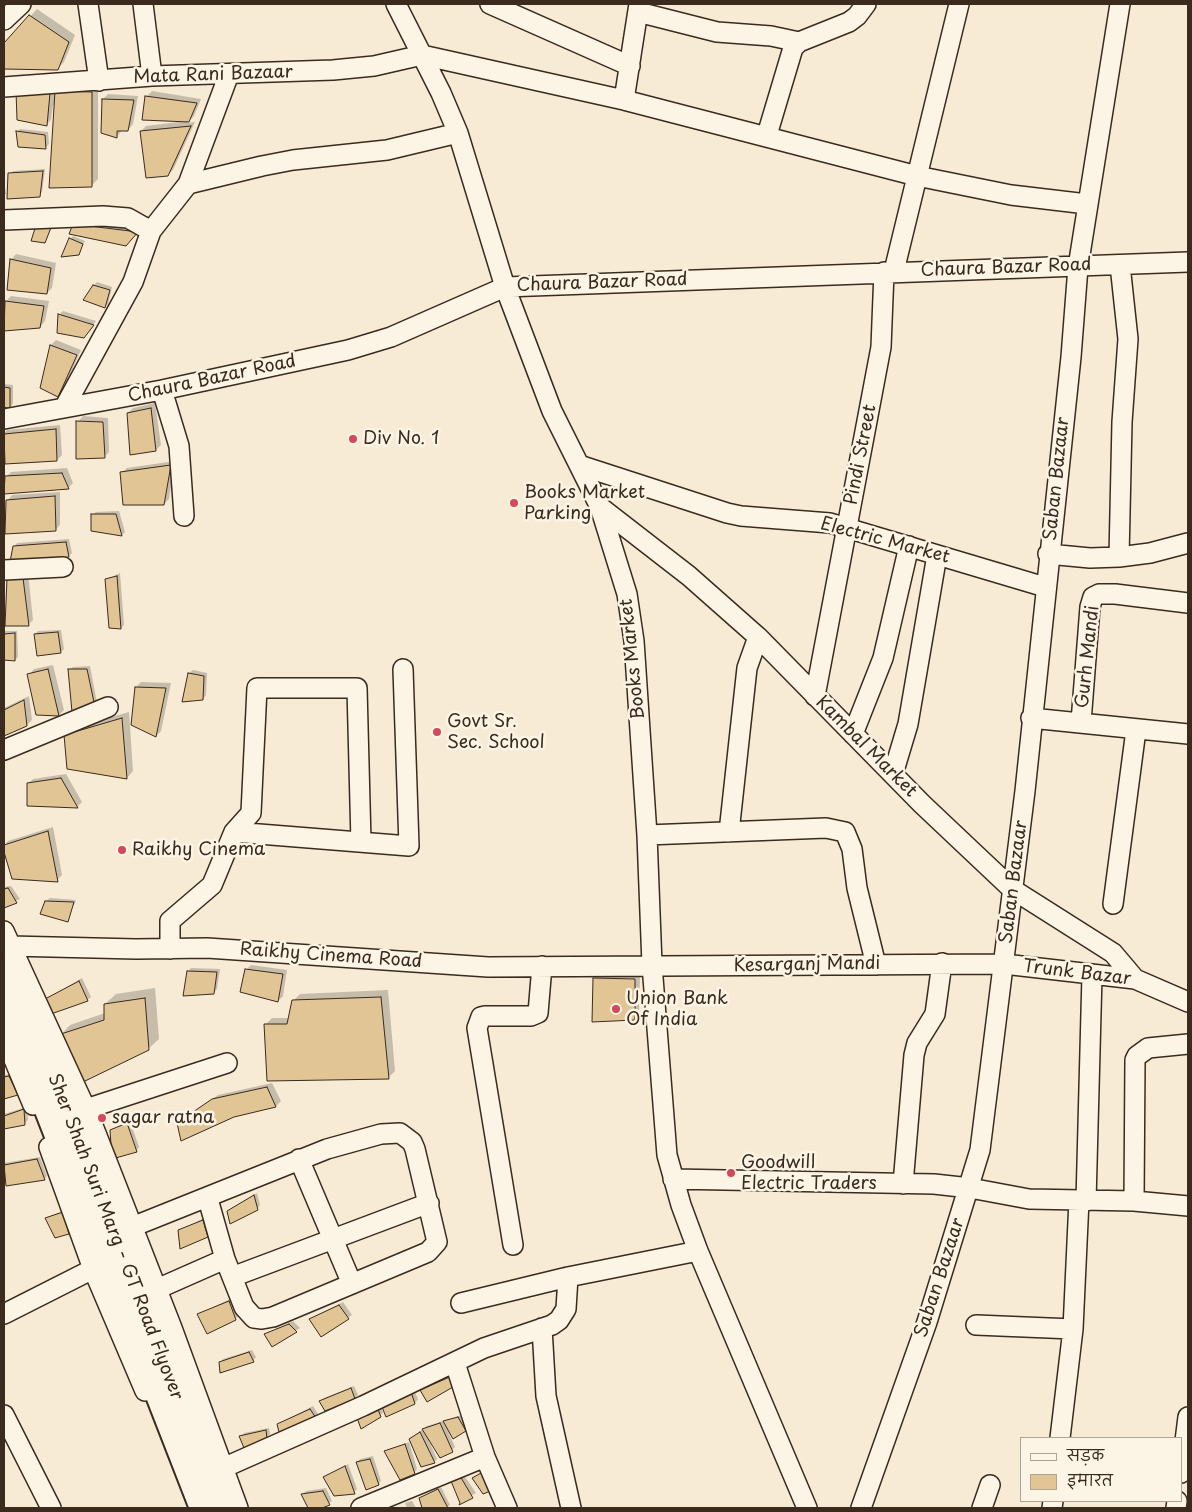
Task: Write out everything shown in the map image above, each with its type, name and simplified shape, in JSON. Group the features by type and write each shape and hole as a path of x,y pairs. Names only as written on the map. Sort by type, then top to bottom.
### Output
{"main road":[{"name":"Sher Shah Suri Marg - GT Road Flyover","path":"6,948 36,1035 221,1508"},
{"name":"Sher Shah Suri Marg - GT Road Flyover","path":"4,1008 35,1078 202,1508"}],"street":[{"path":"4,20 22,4"},
{"path":"88,4 99,81"},
{"path":"144,4 152,76"},
{"name":"Books Market","path":"396,4 458,133 505,287 552,411 600,507 627,594 632,619 647,835 652,965 664,1135 673,1179 698,1252 807,1508"},
{"path":"490,4 630,66"},
{"path":"624,100 639,8 717,32 770,36 799,42 849,22 857,16 866,4"},
{"name":"Pindi Street","path":"815,696 881,347 889,272 917,176 959,4"},
{"name":"Saban Bazaar","path":"861,1508 927,1322 970,1188 980,1150 1025,791 1078,267 1120,4"},
{"path":"767,135 790,56 799,42"},
{"path":"422,55 624,100 767,135 917,176 1010,194 1087,204"},
{"name":"Mata Rani Bazaar","path":"4,86 152,76 358,68 422,55"},
{"path":"64,408 133,282 151,231 188,184 229,74"},
{"path":"188,184 278,163 387,150 458,133"},
{"path":"4,220 103,216 128,218 151,231"},
{"name":"Chaura Bazar Road","path":"4,419 162,390 365,344 391,337 505,287 1188,262"},
{"path":"1119,557 1122,422 1128,339 1120,265"},
{"path":"162,390 180,446 184,516"},
{"name":"Electric Market","path":"579,465 727,513 847,527 1045,587"},
{"name":"Kambal Market","path":"600,507 689,576 758,637 893,774 1012,889 1113,953 1135,980"},
{"path":"1048,554 1090,558 1119,557 1150,553 1188,543"},
{"path":"853,734 883,658 909,546"},
{"path":"893,774 908,724 937,555"},
{"path":"4,570 63,567"},
{"name":"Gurh Mandi","path":"1081,722 1090,607 1093,597 1099,594 1115,594 1188,603"},
{"path":"729,832 747,668 758,637"},
{"path":"234,832 410,846 403,669"},
{"path":"170,948 170,921 212,885 234,832 252,813 257,688 357,688 361,842"},
{"path":"4,750 108,707"},
{"path":"1031,718 1188,734"},
{"path":"1113,904 1136,730"},
{"path":"647,835 826,828 845,832 852,849 857,888 876,965"},
{"path":"6,948 86,1109 157,1289 238,1508"},
{"name":"Raikhy Cinema Road","path":"6,948 170,948 262,951 488,967 652,965"},
{"path":"903,1184 914,1055 919,1038 935,1014 942,963"},
{"name":"Kesarganj Mandi","path":"652,965 962,963"},
{"name":"Trunk Bazar","path":"962,963 1004,964 1135,980 1188,1002"},
{"path":"513,1245 477,1028 481,1017 484,1016 530,1016 538,1013 542,966"},
{"path":"1060,1437 1073,1329 1082,1201 1092,975"},
{"path":"4,1036 42,1126 93,1269 192,1508"},
{"path":"1134,1202 1135,1060 1137,1056 1148,1048 1188,1044"},
{"path":"86,1109 227,1063"},
{"path":"132,1227 208,1199 299,1160 381,1134 400,1134 412,1142 437,1235 434,1248 352,1284 262,1319 254,1318 244,1307 225,1259 208,1199"},
{"path":"299,1160 352,1284"},
{"path":"673,1179 903,1184 970,1188 1016,1198 1188,1206"},
{"path":"232,1277 429,1203"},
{"path":"461,1303 568,1277 698,1252"},
{"path":"157,1289 225,1259"},
{"path":"4,1314 93,1269"},
{"path":"223,1468 455,1363 484,1348 542,1328 559,1320 566,1308 568,1277"},
{"path":"976,1325 1073,1329"},
{"path":"542,1328 546,1396 571,1508"},
{"path":"455,1363 500,1506"},
{"path":"4,1415 51,1508"},
{"path":"1183,1460 1188,1417"},
{"path":"361,1508 397,1502 485,1457"},
{"path":"982,1508 990,1484"}],"building":[{"path":"29,15 69,42 58,70 4,69 4,43"},
{"path":"16,91 50,93 47,126 17,120"},
{"path":"55,91 92,92 92,187 49,188"},
{"path":"145,96 197,103 189,122 142,120"},
{"path":"102,99 134,100 128,131 117,131 117,138 101,133"},
{"path":"191,126 168,176 146,178 140,131"},
{"path":"16,131 45,135 46,149 18,147"},
{"path":"43,171 40,197 7,199 8,173"},
{"path":"37,222 52,225 45,243 31,241"},
{"path":"73,224 138,232 126,246 69,234"},
{"path":"69,238 83,244 79,255 61,257"},
{"path":"10,259 51,268 47,294 7,290"},
{"path":"93,285 110,290 105,308 83,300"},
{"path":"5,301 44,306 40,328 4,331"},
{"path":"58,314 94,325 84,338 57,333"},
{"path":"50,345 77,355 58,397 40,388"},
{"path":"4,387 10,388 10,409 4,407"},
{"path":"151,408 156,451 130,455 127,413"},
{"path":"76,421 103,422 105,458 76,459"},
{"path":"56,429 57,461 5,464 4,434"},
{"path":"171,465 164,505 123,505 120,472"},
{"path":"62,473 69,489 4,494 5,476"},
{"path":"55,496 56,531 5,534 6,500"},
{"path":"91,514 116,514 122,536 91,531"},
{"path":"66,542 69,557 10,562 13,546"},
{"path":"117,576 121,629 109,628 105,579"},
{"path":"7,578 23,578 29,626 5,626"},
{"path":"58,632 61,653 37,656 34,634"},
{"path":"15,633 15,661 4,660 4,634"},
{"path":"48,669 59,716 36,715 27,674"},
{"path":"68,669 87,669 95,707 72,712"},
{"path":"188,673 204,676 203,700 182,702"},
{"path":"135,687 166,688 156,737 131,725"},
{"path":"24,700 27,726 4,736 4,710"},
{"path":"122,718 127,779 67,769 64,735"},
{"path":"61,778 78,808 27,806 27,783"},
{"path":"48,831 58,882 12,879 4,852 4,845"},
{"path":"8,888 17,903 4,908 4,889"},
{"path":"45,901 74,902 68,922 40,914"},
{"path":"245,969 283,974 278,1002 240,992"},
{"path":"187,971 217,972 214,994 183,996"},
{"path":"593,978 635,979 635,1020 592,1022"},
{"path":"79,981 88,1001 51,1014 45,999"},
{"path":"381,997 389,1079 267,1081 264,1024 287,1024 292,1000"},
{"path":"145,998 149,1050 83,1082 58,1035 104,1020 104,1004"},
{"path":"9,1076 18,1095 4,1099 4,1077"},
{"path":"267,1087 276,1107 234,1117 181,1141 177,1123 212,1099"},
{"path":"24,1109 25,1125 4,1129 4,1116"},
{"path":"127,1123 137,1152 112,1159 110,1130"},
{"path":"37,1159 45,1180 6,1186 4,1165"},
{"path":"254,1195 258,1210 230,1224 227,1211"},
{"path":"63,1212 69,1234 55,1238 45,1218"},
{"path":"203,1220 208,1237 180,1249 178,1230"},
{"path":"229,1301 236,1320 207,1334 197,1314"},
{"path":"339,1305 349,1319 321,1337 309,1319"},
{"path":"289,1324 297,1332 272,1347 264,1334"},
{"path":"249,1352 254,1362 220,1373 219,1362"},
{"path":"452,1376 453,1387 427,1402 420,1390"},
{"path":"351,1388 355,1399 325,1411 319,1401"},
{"path":"411,1392 415,1404 386,1417 382,1407"},
{"path":"377,1407 381,1417 361,1429 356,1415"},
{"path":"310,1409 316,1418 279,1432 277,1424"},
{"path":"458,1417 466,1431 453,1439 443,1421"},
{"path":"440,1423 453,1452 440,1458 422,1429"},
{"path":"266,1430 267,1439 244,1448 239,1436"},
{"path":"420,1432 435,1463 421,1467 409,1439"},
{"path":"405,1444 415,1474 400,1480 384,1451"},
{"path":"370,1459 379,1485 366,1490 356,1462"},
{"path":"345,1466 355,1494 334,1496 323,1477"},
{"path":"481,1473 493,1490 483,1494 472,1478"},
{"path":"460,1476 473,1498 459,1505 460,1503 451,1481"},
{"path":"438,1489 448,1508 422,1508 419,1498"},
{"path":"323,1491 330,1505 322,1508 308,1508 301,1494"}],"place":[{"name":"Div No. 1","path":"353,439"},
{"name":"Books Market Parking","path":"514,503"},
{"name":"Govt Sr. Sec. School","path":"437,732"},
{"name":"Raikhy Cinema","path":"122,850"},
{"name":"Union Bank Of India","path":"616,1009"},
{"name":"sagar ratna","path":"102,1118"},
{"name":"Goodwill Electric Traders","path":"731,1173"}]}
